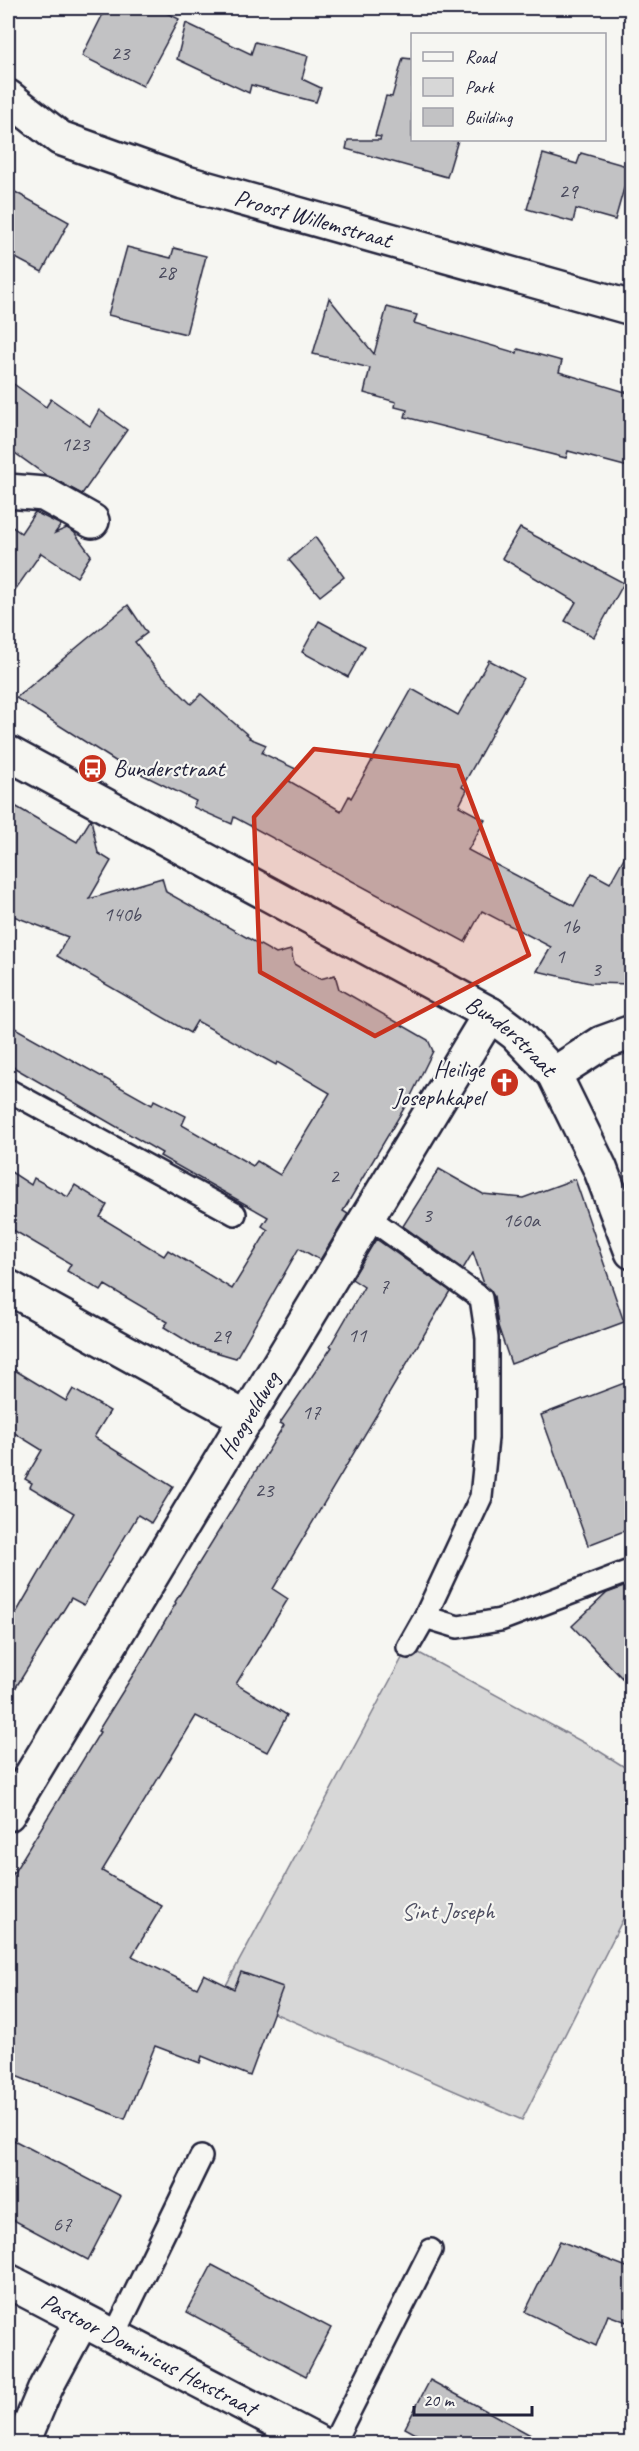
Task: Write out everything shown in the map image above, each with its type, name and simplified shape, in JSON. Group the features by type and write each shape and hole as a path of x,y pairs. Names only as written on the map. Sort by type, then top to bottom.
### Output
{"street":[{"name":"Proost Willemstraat","path":"8,97 60,138 183,182 632,308"},
{"path":"8,492 44,494 92,521"},
{"name":"Bunderstraat","path":"8,753 490,1014 529,1047 554,1074 600,1168 632,1252"},
{"name":"Hoogveldweg","path":"8,1814 16,1781 247,1419 490,1014"},
{"path":"554,1074 602,1043 632,1032"},
{"path":"8,1287 247,1419"},
{"name":"Pastoor Dominicus Hexstraat","path":"8,2281 321,2444"},
{"path":"22,2444 46,2387 82,2319"}],"lane":[{"path":"8,1090 235,1214"},
{"path":"368,1217 481,1298 487,1338 487,1438 481,1497 408,1647"},
{"path":"424,1617 458,1627 500,1620 632,1570"},
{"path":"114,2336 201,2157"},
{"path":"333,2444 431,2250"}],"highlighted area":[{"path":"314,749 458,766 529,955 375,1036 260,972 254,817"}],"green space":[{"name":"Sint Joseph","path":"408,1647 599,1751 631,1771 631,1903 522,2120 223,1991"}],"building":[{"path":"106,8 157,8 179,19 143,86 82,56"},
{"path":"186,23 251,54 255,42 308,56 302,79 321,88 316,102 251,85 249,93 177,59"},
{"path":"403,58 411,59 411,141 458,141 447,177 346,149 348,140 380,140 381,137 375,136 386,96 392,97"},
{"path":"581,153 630,167 615,220 576,209 573,222 527,209 543,154 577,164"},
{"path":"8,188 69,222 42,272 8,254"},
{"path":"127,247 171,258 174,248 206,256 186,334 108,315"},
{"path":"329,298 374,354 387,307 417,315 414,323 517,353 518,349 562,361 559,372 632,394 632,468 568,451 566,458 405,417 407,410 395,407 396,402 364,393 370,368 313,354"},
{"path":"8,380 46,407 51,399 90,426 99,410 127,430 82,494 47,476 8,448"},
{"path":"35,512 61,525 55,533 67,528 74,532 91,555 77,577 41,553 8,600 8,524 21,533"},
{"path":"520,528 624,583 594,637 565,621 576,602 502,558"},
{"path":"315,537 344,577 320,596 289,560"},
{"path":"128,605 147,633 135,642 156,669 191,704 201,694 249,738 266,745 262,753 296,769 289,781 341,811 349,796 351,798 412,689 458,715 489,660 523,678 462,787 467,790 459,806 485,820 468,850 574,906 592,873 610,883 632,843 632,984 590,983 537,971 551,947 482,911 465,942 234,817 232,824 193,807 196,801 117,762 16,698"},
{"path":"319,621 365,646 348,677 302,652"},
{"path":"8,802 77,842 91,819 98,853 111,861 89,899 162,878 166,892 276,954 291,950 294,964 309,973 320,979 335,975 339,989 428,1040 433,1051 409,1100 343,1211 348,1214 320,1260 299,1248 236,1358 195,1346 164,1327 168,1322 105,1285 101,1291 67,1271 71,1264 8,1227 8,1170 31,1185 34,1178 68,1197 75,1185 107,1205 100,1217 164,1256 168,1250 232,1289 268,1230 262,1226 268,1217 160,1156 162,1153 8,1064 8,1024 152,1105 154,1100 186,1116 182,1125 253,1166 257,1161 280,1175 330,1093 277,1062 276,1065 197,1021 190,1033 57,956 68,937 8,914"},
{"path":"439,1169 483,1194 523,1198 575,1179 624,1322 511,1364 498,1326 494,1296 484,1284 473,1252 463,1269 403,1226"},
{"path":"376,1239 450,1291 273,1589 288,1599 236,1684 287,1715 267,1752 196,1716 102,1871 162,1906 132,1956 197,1988 204,1974 234,1989 241,1972 283,1987 250,2076 202,2056 200,2063 155,2046 125,2119 8,2073 8,1882 100,1732 98,1731 175,1602 284,1425 280,1423 332,1347 330,1346 364,1287 352,1279"},
{"path":"8,1366 66,1401 73,1389 110,1411 94,1437 173,1487 151,1523 138,1515 84,1605 71,1598 8,1700 8,1627 74,1513 30,1487 32,1483 25,1479 42,1450 8,1429"},
{"path":"632,1380 632,1528 588,1545 541,1415"},
{"path":"632,1584 632,1651 622,1678 572,1626 607,1593"},
{"path":"8,2137 121,2196 88,2260 8,2217"},
{"path":"560,2241 632,2269 632,2324 608,2315 596,2346 525,2312"},
{"path":"212,2265 331,2328 306,2376 187,2312"},
{"path":"430,2380 547,2444 434,2444 405,2428"}],"place":[{"name":"Bunderstraat","path":"92,768"},
{"name":"Heilige Josephkapel","path":"505,1083"}]}
